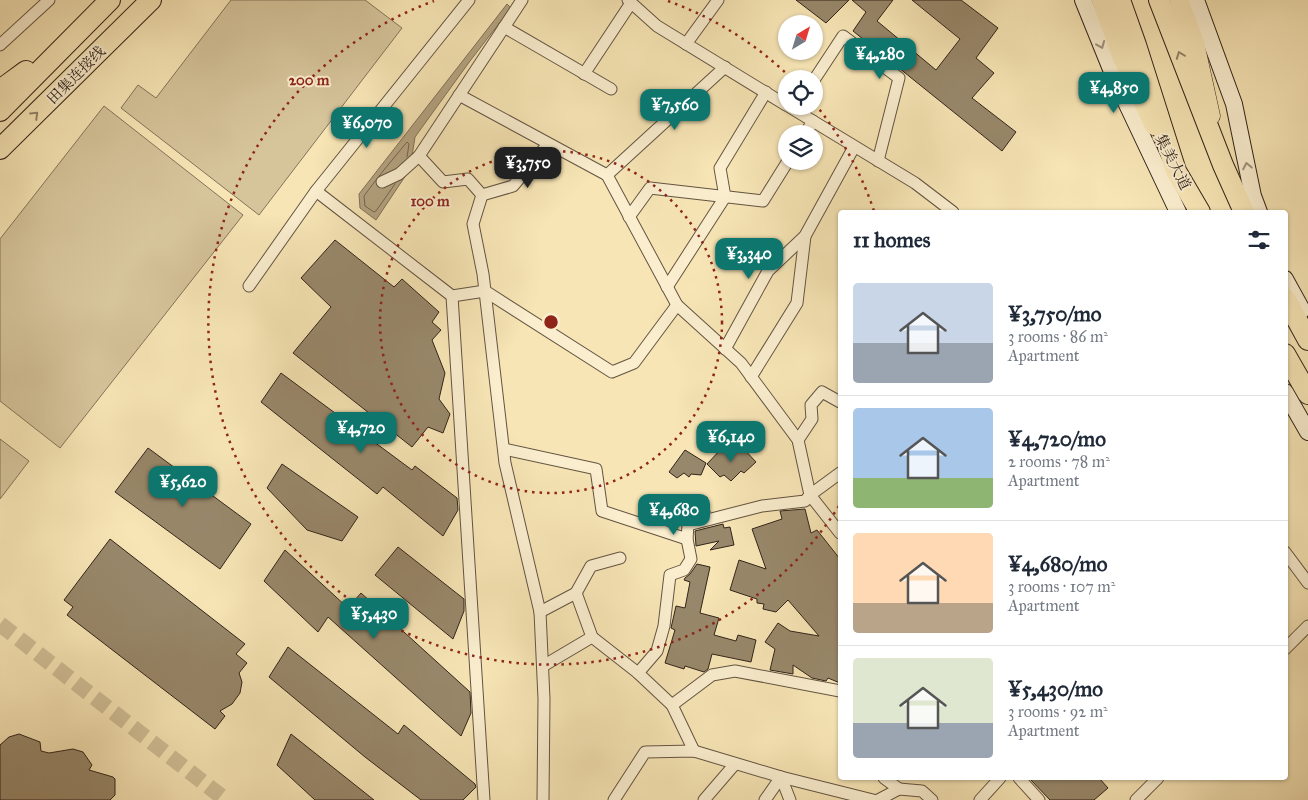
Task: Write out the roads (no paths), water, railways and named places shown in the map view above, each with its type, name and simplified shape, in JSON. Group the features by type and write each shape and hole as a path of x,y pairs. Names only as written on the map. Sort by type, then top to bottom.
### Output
{"highway":[{"name":"田集连接线","path":"0,111 110,0"},
{"name":"田集连接线","path":"0,149 151,0"},
{"path":"1120,0 1176,171"},
{"path":"1159,0 1223,166 1243,210"},
{"path":"0,90 75,37"},
{"name":"集美大道","path":"1176,171 1199,210"},
{"path":"1288,303 1308,340"},
{"path":"1288,359 1308,394"}],"main road":[{"path":"1083,0 1115,79 1177,210"},
{"name":"集美大道","path":"1101,0 1122,58 1176,171"},
{"path":"1179,0 1195,43 1223,166"},
{"path":"1196,0 1234,104 1253,196 1258,210"},
{"path":"1288,285 1308,321"},
{"path":"1288,397 1308,432"}],"street":[{"path":"0,45 49,0"},
{"path":"249,286 316,191 469,0"},
{"path":"382,182 399,174 419,156 522,0"},
{"path":"686,44 718,0"},
{"path":"584,74 629,1 657,26 778,99"},
{"path":"504,28 611,89"},
{"path":"821,70 843,36 899,78 878,161"},
{"path":"607,175 725,68"},
{"path":"667,287 725,197 720,168 766,92"},
{"path":"459,95 607,175 676,305 741,363 798,440 810,495 838,530"},
{"path":"804,115 914,183 950,210"},
{"path":"811,125 813,121"},
{"path":"482,195 512,186 548,144"},
{"path":"725,349 768,271 805,236 854,147"},
{"path":"419,156 443,182 468,179 482,195"},
{"path":"629,217 650,188 763,201 782,170"},
{"path":"316,191 452,296 485,290 612,372 634,363 676,305"},
{"path":"482,195 473,224 485,290 505,463 540,612 544,699 543,800"},
{"path":"751,377 797,303 805,236"},
{"path":"452,296 484,800"},
{"path":"798,440 812,419 810,405 822,392 838,401"},
{"path":"504,449 596,469 602,511 687,538"},
{"path":"638,673 656,651 664,626 670,576 684,570 691,559 687,538 688,525 762,506 805,501 810,495 838,474"},
{"path":"1288,557 1308,583"},
{"path":"540,612 576,593 590,566 620,558"},
{"path":"576,593 592,637 638,673 672,705 694,752"},
{"path":"1288,646 1308,626"},
{"path":"543,666 592,637"},
{"path":"672,705 712,675 735,671 838,691"},
{"path":"614,800 645,752 694,752 780,777 873,800"},
{"path":"704,800 735,764"},
{"path":"765,800 780,777"},
{"path":"780,777 790,800"},
{"path":"887,780 899,789 922,791 932,800"},
{"path":"980,800 998,780"},
{"path":"1021,780 1038,800"},
{"path":"1136,800 1156,780"},
{"path":"878,800 899,789"}],"water":[{"path":"507,4 511,8 415,137 410,169 376,220 360,208 359,194"}],"tunnel":[{"path":"0,624 226,800"}]}
